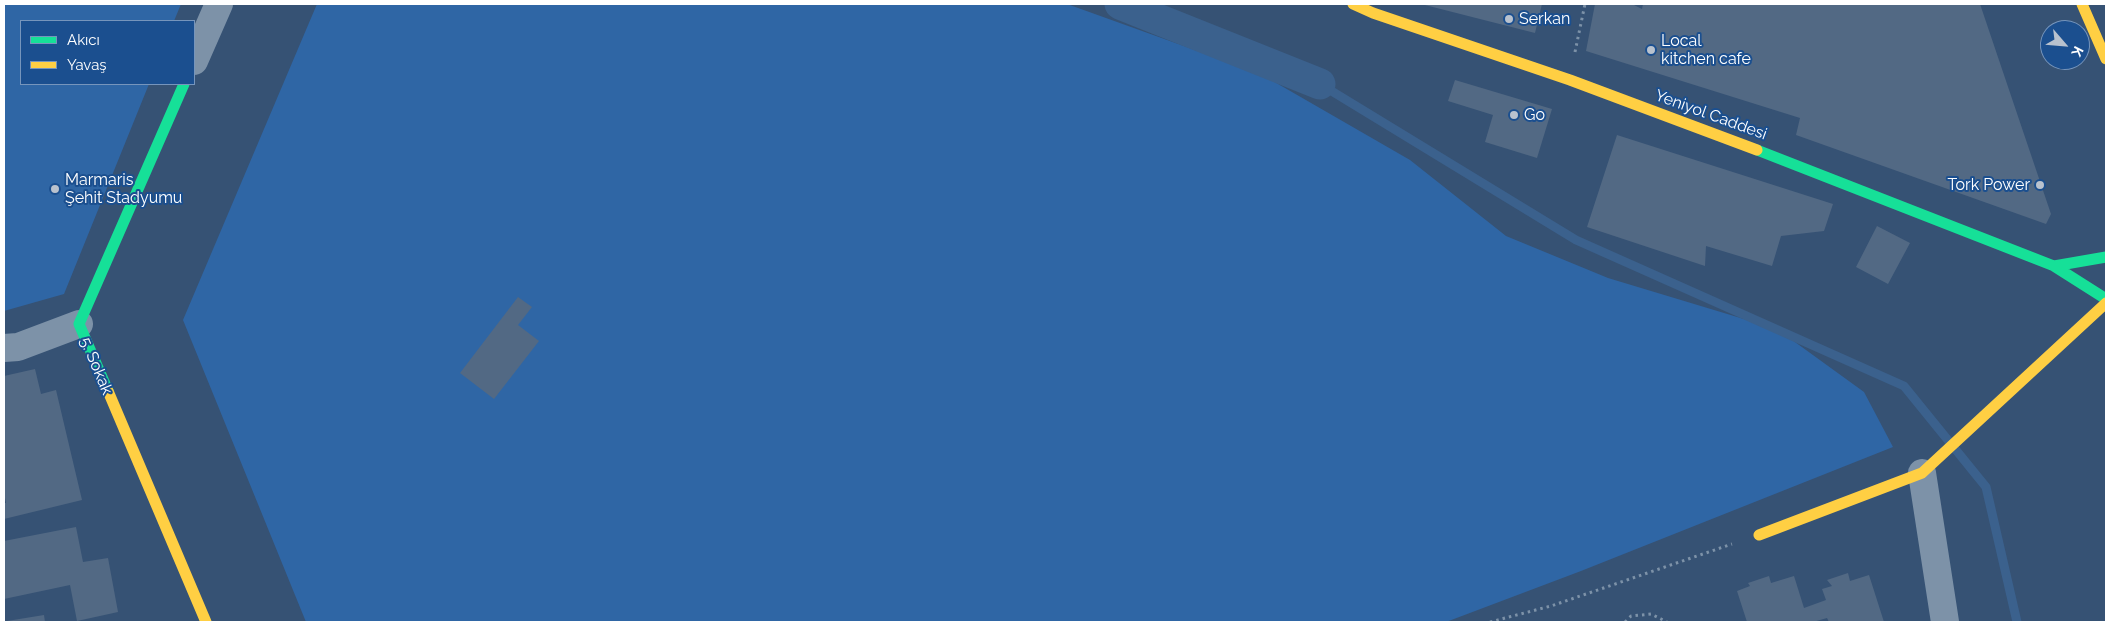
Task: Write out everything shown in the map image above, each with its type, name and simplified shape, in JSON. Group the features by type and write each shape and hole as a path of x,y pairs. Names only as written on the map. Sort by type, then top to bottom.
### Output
{"main road":[{"path":"2082,4 2106,58"},
{"name":"Yeniyol Caddesi","path":"1366,7 1799,165 2054,266 2106,299"},
{"name":"5. Sokak","path":"184,85 79,324 206,622"},
{"path":"2054,266 2106,257"},
{"path":"1759,535 1931,464 2106,303"}],"street":[{"path":"195,59 219,4"},
{"path":"4,348 18,347 79,324"},
{"path":"1931,464 1945,622"}],"path":[{"path":"1570,80 1585,4"},
{"path":"1490,622 1551,606 1759,535"},
{"path":"1625,622 1631,616 1651,614 1668,622"}],"shaded area":[{"name":"Marmaris Şehit Stadyumu","path":"4,4 181,4 174,20 20,20 20,85 149,85 64,294 4,311"},
{"path":"317,4 1067,4 1259,73 1410,160 1506,236 1608,278 1777,329 1864,392 1893,447 1581,571 1446,622 306,622 183,320"}],"building":[{"path":"1421,4 1542,4 1535,33"},
{"path":"1595,4 1632,4 1642,9 1643,4 1980,4 2051,214 2046,224 1796,135 1800,118 1586,51"},
{"path":"1455,80 1552,109 1537,158 1485,142 1493,115 1448,101"},
{"path":"1617,135 1833,204 1824,231 1781,236 1772,266 1706,246 1705,266 1587,227"},
{"path":"1877,226 1910,243 1888,284 1856,267"},
{"path":"518,297 532,307 518,325 539,341 494,399 460,373"},
{"path":"35,369 41,394 56,390 82,500 4,519 4,503 6,503 4,493 4,376"},
{"path":"76,527 83,562 108,558 118,612 77,621 70,585 4,599 4,541"},
{"path":"1848,573 1850,581 1869,575 1884,622 1829,622 1827,618 1813,622 1747,622 1737,591 1750,586 1748,583 1769,576 1771,583 1794,576 1804,608 1826,600 1822,589 1832,586 1827,580"},
{"path":"44,615 45,622 7,622 7,621"}],"waterway":[{"path":"1120,4 1320,84"},
{"path":"1320,84 1576,240 1904,386 1986,487 2017,622"}],"traffic: fast":[{"path":"108,391 79,324 184,85"},
{"path":"1757,150 2054,266 2106,299"},
{"path":"2054,266 2106,257"}],"traffic: slow":[{"path":"1353,4 1373,13 1570,80 1757,150"},
{"path":"2082,4 2106,59"},
{"path":"1759,535 1922,473 2106,303"},
{"path":"108,391 206,622"}],"place":[{"name":"Serkan","path":"1509,19"},
{"name":"Local kitchen cafe","path":"1651,50"},
{"name":"Go","path":"1514,115"},
{"name":"Tork Power","path":"2040,185"},
{"name":"Marmaris Şehit Stadyumu","path":"55,189"}]}
